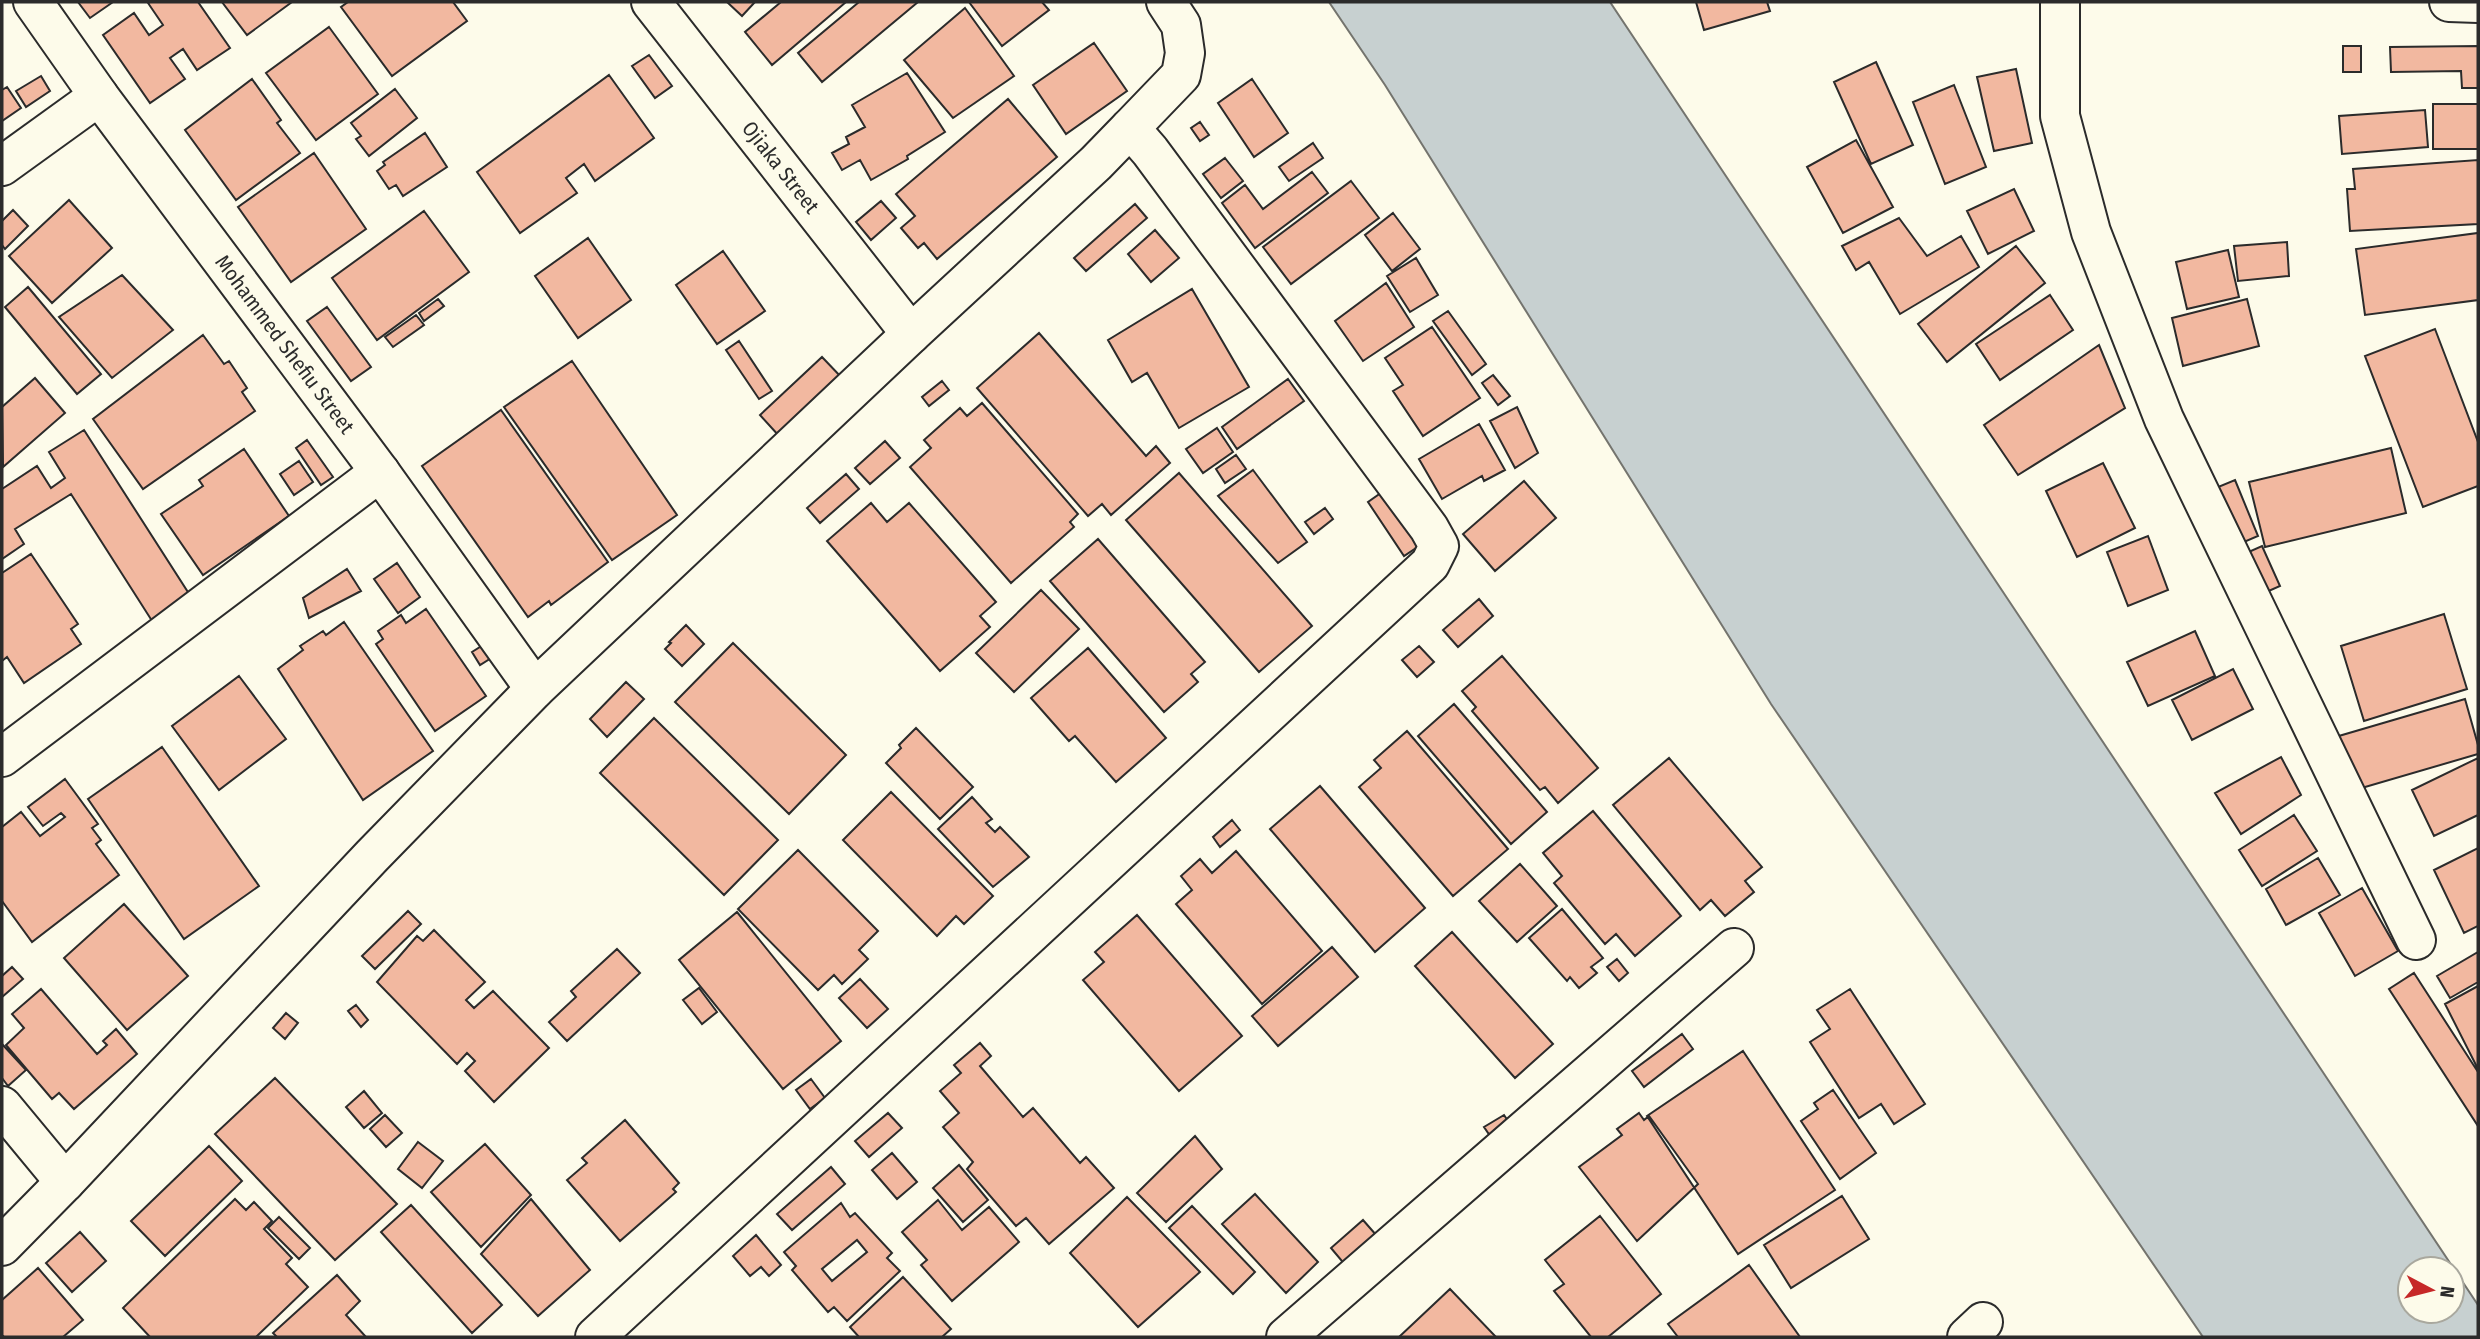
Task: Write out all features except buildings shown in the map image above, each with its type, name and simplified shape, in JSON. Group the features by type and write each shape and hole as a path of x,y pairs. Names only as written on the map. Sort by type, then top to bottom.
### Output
{"street":[{"name":"Mohammed Shefiu Street","path":"33,2 99,96 380,472 535,689"},
{"name":"Ojiaka Street","path":"651,2 911,334"},
{"path":"2,1247 372,856 535,689 1096,163 1181,75 1185,53 1181,25 1166,2"},
{"path":"2060,2 2060,116 2091,232 2164,419 2416,940"},
{"path":"2449,2 2478,3"},
{"path":"2,166 99,96"},
{"path":"595,1337 1430,564 1439,546 1421,517 1150,151 1130,128"},
{"path":"2,757 380,472"},
{"path":"1286,1337 1734,948"},
{"path":"2,1106 65,1182"}],"shaded area":[{"path":"1329,2 1610,2 2445,1255 2396,1255 2396,1325 2466,1325 2466,1287 2478,1305 2478,1337 2203,1337 1771,704 1385,85"}]}
